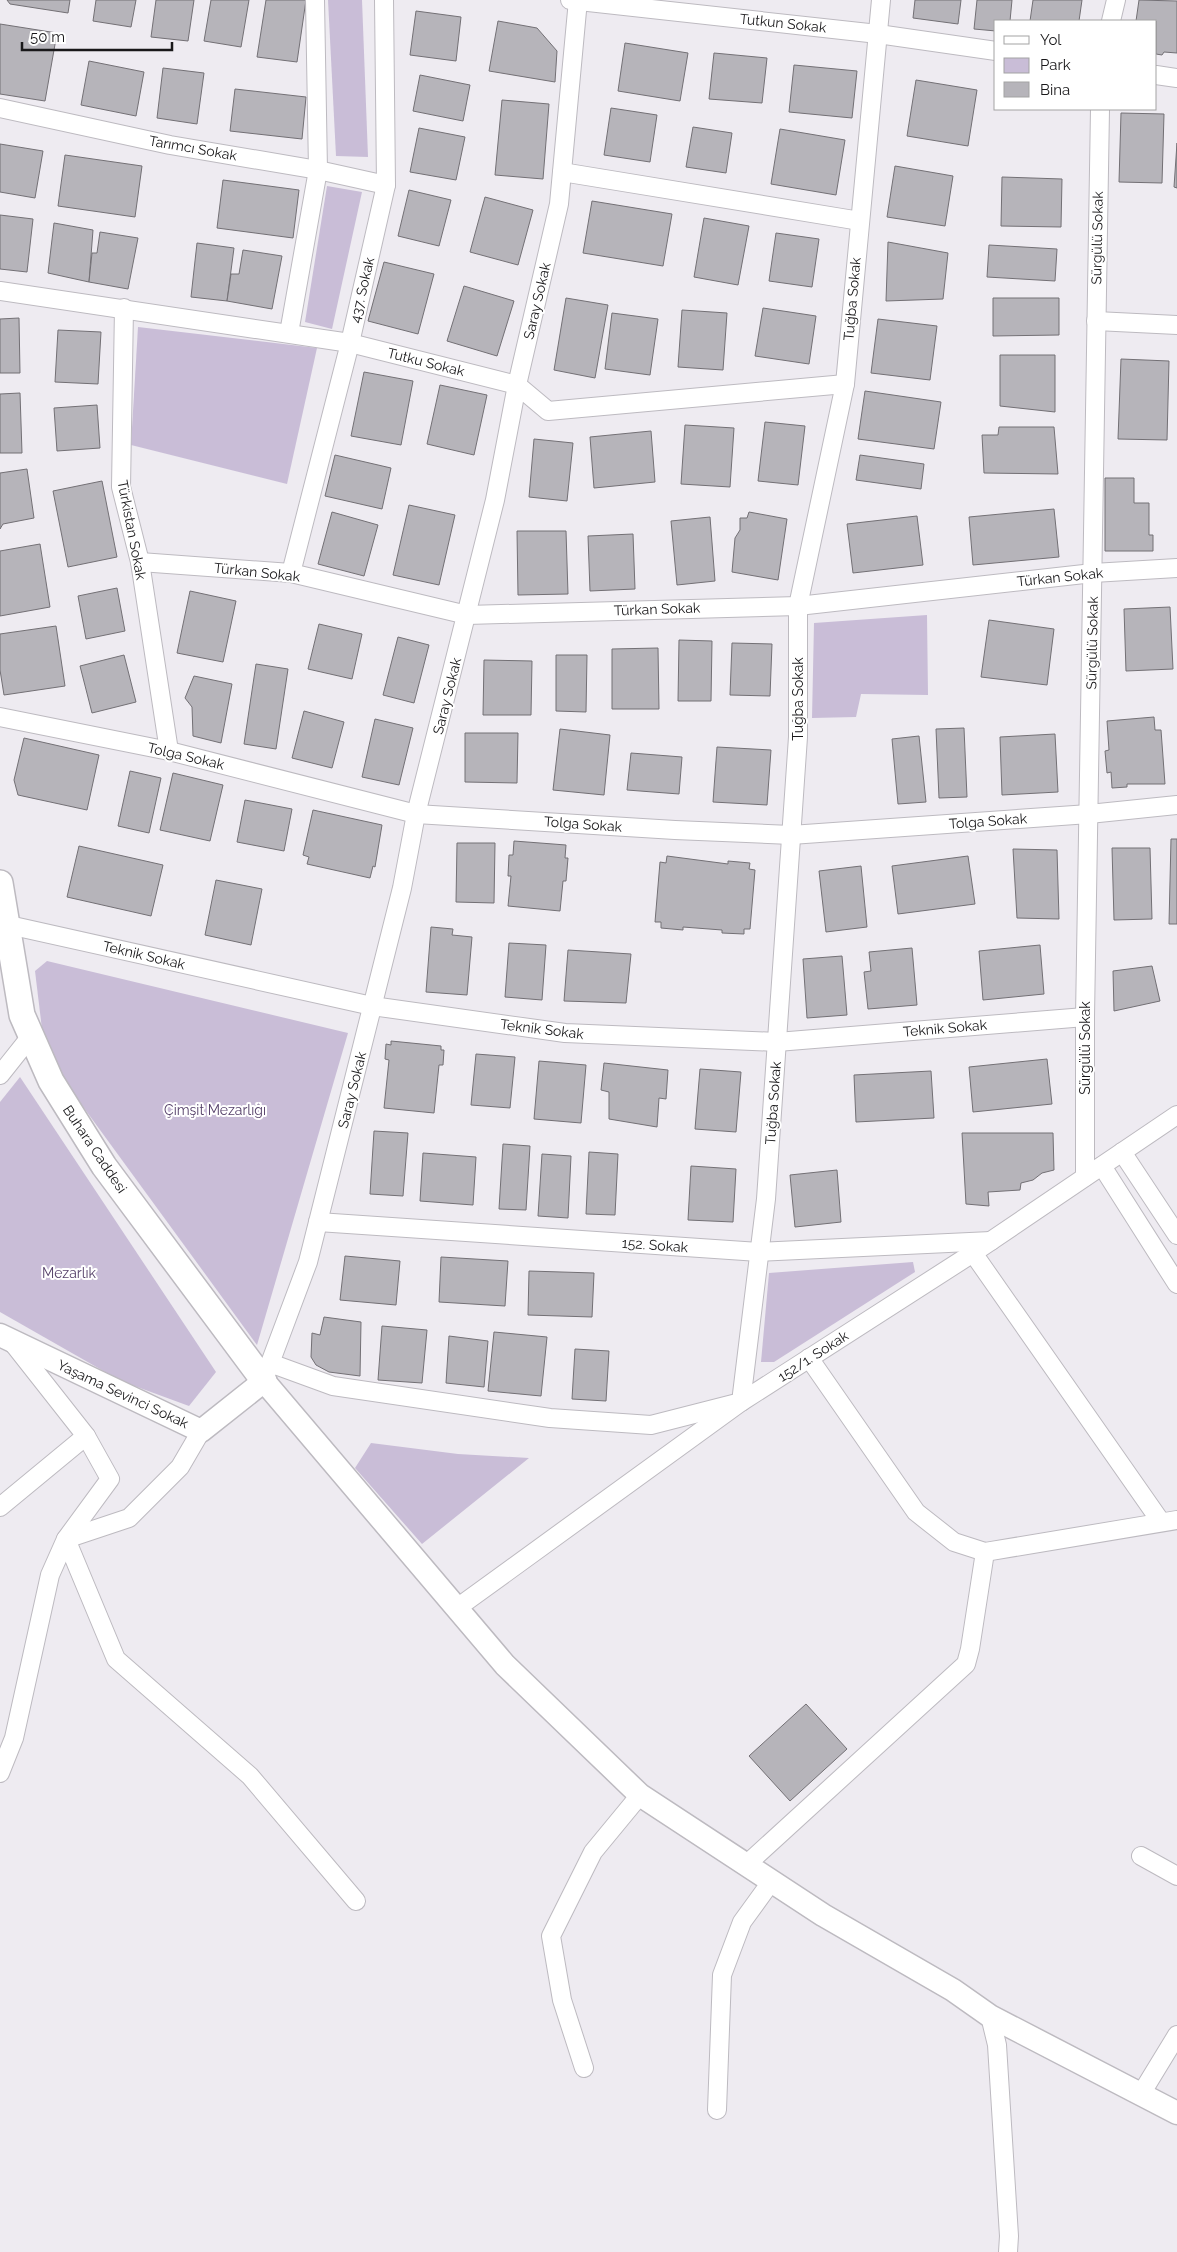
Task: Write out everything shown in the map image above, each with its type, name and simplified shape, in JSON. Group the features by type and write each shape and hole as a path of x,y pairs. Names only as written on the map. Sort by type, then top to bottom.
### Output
{"main road":[{"name":"Buhara Caddesi","path":"0,883 3,924 22,1015 51,1081 104,1166 267,1372"}],"street":[{"path":"289,333 318,170 315,0"},
{"name":"437. Sokak","path":"291,573 350,343 386,185 384,0"},
{"name":"Tutkun Sokak","path":"575,0 878,34 994,51"},
{"name":"Saray Sokak","path":"267,1372 308,1262 402,888 416,814 495,500 517,385 559,204 575,0"},
{"name":"Tuğba Sokak","path":"741,1402 766,1199 798,737 798,606 845,384 881,0"},
{"path":"1111,20 1116,0"},
{"path":"1157,75 1177,78"},
{"name":"Tarımcı Sokak","path":"0,108 170,145 318,170 386,185"},
{"name":"Sürgülü Sokak","path":"1085,1178 1085,1017 1100,110"},
{"path":"562,172 860,221"},
{"name":"Tutku Sokak","path":"0,291 350,343 517,385 548,411 845,384"},
{"name":"Türkistan Sokak","path":"124,308 121,487 140,562 169,751"},
{"path":"1096,321 1177,325"},
{"name":"Türkan Sokak","path":"140,562 291,573 467,615 798,606 1093,573 1177,568"},
{"name":"Tolga Sokak","path":"0,717 169,751 416,814 791,835 1089,814 1177,805"},
{"name":"Teknik Sokak","path":"3,924 372,1006 565,1033 777,1042 1085,1017"},
{"path":"0,1075 31,1036"},
{"name":"152/1. Sokak","path":"457,1608 741,1402 973,1253 1177,1115"},
{"path":"1122,1152 1177,1235"},
{"path":"1102,1166 1177,1284"},
{"name":"152. Sokak","path":"318,1222 759,1252 991,1241"},
{"path":"808,1358 916,1512 954,1542 985,1552 1036,1545 1169,1521 973,1253"},
{"path":"0,1773 7,1734 50,1575 66,1539 110,1480 86,1436 6,1338"},
{"name":"Yaşama Sevinci Sokak","path":"6,1338 201,1431 267,1372"},
{"path":"267,1372 334,1386 550,1418 651,1425 741,1402"},
{"path":"267,1372 505,1665 640,1796 822,1915 952,1990 990,2016 1141,2094 1175,2109"},
{"path":"66,1539 128,1518 180,1467 201,1431"},
{"path":"0,1507 86,1436"},
{"path":"66,1539 116,1659 250,1776 356,1901"},
{"path":"746,1865 966,1664 985,1552"},
{"path":"584,2068 562,2000 551,1936 593,1852 640,1796"},
{"path":"1142,1856 1177,1876"},
{"path":"717,2110 722,1975 742,1922 771,1882"},
{"path":"990,2016 997,2045 1009,2226 1008,2252"},
{"path":"1141,2094 1177,2035"}],"green space":[{"path":"328,0 362,0 368,157 336,156"},
{"path":"327,186 362,192 332,329 305,322"},
{"path":"138,327 317,348 287,484 131,445"},
{"path":"927,615 928,695 861,694 856,717 812,718 814,623"},
{"name":"Çimşit Mezarlığı","path":"47,961 348,1033 257,1345 65,1082 42,1029 35,971"},
{"name":"Mezarlık","path":"20,1077 216,1372 189,1406 121,1381 0,1312 0,1102"},
{"path":"913,1262 915,1272 774,1362 761,1362 769,1273"},
{"path":"371,1443 458,1454 529,1458 422,1544 355,1468"}],"building":[{"path":"7,0 70,0 68,13 10,4"},
{"path":"96,0 136,0 131,27 93,21"},
{"path":"156,0 194,0 188,41 151,37"},
{"path":"211,0 249,0 241,47 204,41"},
{"path":"266,0 306,0 297,62 257,57"},
{"path":"915,0 961,0 958,24 913,18"},
{"path":"977,0 1012,0 1010,20 994,20 994,31 974,29"},
{"path":"1033,0 1082,0 1079,20 1030,20"},
{"path":"1139,0 1177,1 1177,53 1164,52 1162,55 1157,54 1157,20 1136,20"},
{"path":"416,11 461,17 456,61 410,55"},
{"path":"498,21 537,28 557,51 555,82 489,71"},
{"path":"0,24 57,33 45,101 0,94"},
{"path":"625,43 688,53 680,101 618,91"},
{"path":"714,53 767,58 762,103 709,99"},
{"path":"89,61 144,72 136,116 81,105"},
{"path":"794,65 857,71 852,118 789,112"},
{"path":"163,68 204,73 197,124 157,118"},
{"path":"420,75 470,85 463,121 413,111"},
{"path":"916,80 977,90 968,146 907,136"},
{"path":"235,89 306,97 302,139 230,131"},
{"path":"502,100 549,104 543,179 495,175"},
{"path":"611,108 657,115 650,162 604,155"},
{"path":"1121,113 1164,114 1162,183 1119,182"},
{"path":"693,127 732,133 726,173 686,167"},
{"path":"419,128 465,137 456,180 410,172"},
{"path":"780,129 845,140 836,195 771,184"},
{"path":"1177,143 1177,188 1174,187"},
{"path":"0,144 43,151 35,198 0,192"},
{"path":"65,155 142,166 135,217 58,206"},
{"path":"895,166 953,176 945,226 887,217"},
{"path":"1002,177 1062,179 1061,227 1001,226"},
{"path":"223,180 299,190 293,238 217,228"},
{"path":"409,190 451,200 439,246 398,236"},
{"path":"485,197 533,210 518,265 470,252"},
{"path":"592,201 672,214 663,266 583,253"},
{"path":"0,215 33,219 27,272 0,269"},
{"path":"704,218 749,226 738,285 694,277"},
{"path":"54,223 93,230 89,282 48,273"},
{"path":"100,232 138,238 128,289 89,282 92,253 97,253"},
{"path":"776,233 819,239 812,287 769,281"},
{"path":"888,242 948,253 943,299 886,301"},
{"path":"197,243 234,248 227,301 191,297"},
{"path":"989,245 1057,249 1055,281 987,277"},
{"path":"243,250 282,256 272,309 227,301 231,274 239,274"},
{"path":"384,262 434,274 418,334 368,321"},
{"path":"464,286 514,301 497,356 447,341"},
{"path":"566,298 608,305 595,378 554,370"},
{"path":"993,298 1059,298 1059,335 993,336"},
{"path":"763,308 816,316 809,364 755,356"},
{"path":"682,310 727,313 723,370 678,367"},
{"path":"612,313 658,319 650,375 605,369"},
{"path":"19,318 20,373 0,373 0,319"},
{"path":"878,319 937,326 930,380 871,373"},
{"path":"58,330 101,332 98,384 55,382"},
{"path":"1000,355 1055,355 1055,412 1000,406"},
{"path":"1121,359 1169,361 1167,440 1118,439"},
{"path":"364,372 413,381 401,445 351,436"},
{"path":"440,385 487,395 474,455 427,444"},
{"path":"865,391 941,402 934,449 858,439"},
{"path":"20,393 22,453 0,453 0,394"},
{"path":"97,405 100,448 57,451 54,408"},
{"path":"765,422 805,426 798,485 758,481"},
{"path":"685,425 734,428 730,487 681,484"},
{"path":"999,427 1054,427 1058,474 984,473 982,435 998,435"},
{"path":"651,431 655,482 594,488 590,437"},
{"path":"534,439 573,443 567,501 529,497"},
{"path":"335,455 391,468 382,509 325,496"},
{"path":"860,455 924,464 921,489 856,480"},
{"path":"27,469 34,518 3,524 0,529 0,473"},
{"path":"1105,478 1134,478 1134,503 1149,503 1149,535 1153,535 1153,551 1105,551"},
{"path":"102,481 117,557 68,567 53,491"},
{"path":"409,505 455,515 439,585 393,575"},
{"path":"1054,509 1059,557 973,565 969,517"},
{"path":"332,512 378,525 364,576 318,564"},
{"path":"749,512 787,519 778,580 732,572 735,538 740,530 740,518 747,518"},
{"path":"917,516 923,565 853,573 847,524"},
{"path":"710,517 715,581 677,585 671,521"},
{"path":"517,531 566,531 568,594 518,595"},
{"path":"633,534 635,589 590,591 588,536"},
{"path":"40,544 50,607 0,616 0,551"},
{"path":"117,588 125,631 86,639 78,596"},
{"path":"190,591 236,601 223,662 177,653"},
{"path":"1170,607 1173,669 1126,671 1124,609"},
{"path":"989,620 1054,629 1047,685 981,677"},
{"path":"319,624 362,634 352,679 308,669"},
{"path":"56,626 65,686 4,695 0,670 0,634"},
{"path":"398,637 429,645 414,703 383,695"},
{"path":"679,640 712,641 711,701 678,701"},
{"path":"732,643 772,644 770,696 730,695"},
{"path":"658,648 659,709 612,709 612,649"},
{"path":"124,655 136,702 92,713 80,666"},
{"path":"556,655 587,655 586,712 556,711"},
{"path":"484,660 532,661 531,715 483,715"},
{"path":"256,664 288,669 276,749 244,744"},
{"path":"194,676 232,684 221,743 193,736 192,707 185,698"},
{"path":"304,711 344,722 332,768 292,758"},
{"path":"1154,717 1155,730 1161,730 1165,784 1127,784 1127,787 1112,788 1111,772 1107,773 1105,751 1109,750 1107,721"},
{"path":"375,719 413,728 399,785 362,777"},
{"path":"964,728 967,797 939,798 936,729"},
{"path":"560,729 610,735 604,795 553,790"},
{"path":"465,733 518,733 517,783 465,782"},
{"path":"1055,734 1058,792 1002,795 1000,737"},
{"path":"919,736 926,802 898,804 892,739"},
{"path":"24,738 99,755 87,810 18,795 14,780"},
{"path":"717,747 771,750 767,805 713,802"},
{"path":"631,753 682,757 679,794 627,790"},
{"path":"130,771 161,778 149,833 118,826"},
{"path":"173,773 223,785 210,841 160,830"},
{"path":"245,800 292,809 284,851 237,842"},
{"path":"313,810 382,825 375,867 373,866 370,878 307,864 309,857 303,855"},
{"path":"1171,839 1177,839 1177,924 1169,924"},
{"path":"514,841 566,845 565,858 568,858 566,881 563,881 560,911 508,906 511,876 508,876 509,855 513,855"},
{"path":"457,843 495,843 494,903 456,902"},
{"path":"79,846 163,865 151,916 67,897"},
{"path":"1112,848 1150,848 1152,919 1114,920"},
{"path":"1013,849 1057,850 1059,919 1017,918"},
{"path":"667,856 728,864 728,861 750,863 749,869 755,870 750,929 744,929 744,934 722,933 722,930 683,927 683,930 661,928 661,922 655,922 660,862 666,863"},
{"path":"968,856 975,904 898,914 892,866"},
{"path":"861,866 867,927 826,932 819,871"},
{"path":"216,880 262,889 251,945 205,935"},
{"path":"431,927 453,929 452,935 472,937 467,995 426,992"},
{"path":"509,943 546,945 542,1000 505,997"},
{"path":"1040,945 1044,994 983,1000 979,951"},
{"path":"912,948 917,1005 868,1009 864,972 871,971 869,952"},
{"path":"568,950 631,954 626,1003 564,1001"},
{"path":"842,956 847,1015 807,1018 803,959"},
{"path":"1152,966 1160,1001 1114,1011 1113,971"},
{"path":"391,1041 441,1046 441,1050 444,1050 443,1065 439,1065 434,1113 384,1108 389,1060 385,1059 386,1044 391,1045"},
{"path":"476,1054 515,1057 510,1108 471,1105"},
{"path":"1047,1059 1052,1104 973,1112 969,1067"},
{"path":"539,1061 586,1065 581,1123 534,1119"},
{"path":"604,1063 668,1070 666,1099 659,1098 657,1127 609,1119 609,1092 601,1090"},
{"path":"700,1069 741,1072 736,1132 695,1129"},
{"path":"931,1071 934,1118 856,1122 854,1075"},
{"path":"374,1131 408,1133 403,1196 370,1194"},
{"path":"962,1133 1053,1133 1054,1170 1042,1173 1033,1180 1021,1183 1020,1190 988,1192 989,1206 966,1204"},
{"path":"503,1144 530,1146 526,1210 499,1209"},
{"path":"589,1152 618,1154 615,1215 586,1214"},
{"path":"423,1153 476,1157 473,1205 420,1201"},
{"path":"542,1154 571,1156 568,1218 538,1216"},
{"path":"691,1166 736,1169 733,1222 688,1220"},
{"path":"837,1170 841,1222 795,1227 790,1175"},
{"path":"345,1256 400,1261 396,1305 340,1300"},
{"path":"441,1257 508,1261 505,1306 439,1302"},
{"path":"529,1271 594,1273 592,1317 528,1315"},
{"path":"324,1317 361,1322 360,1376 329,1372 316,1365 311,1357 312,1333 320,1335"},
{"path":"382,1326 427,1330 422,1383 378,1380"},
{"path":"494,1332 547,1337 541,1396 488,1391"},
{"path":"449,1336 488,1341 484,1387 446,1383"},
{"path":"575,1349 609,1351 606,1401 572,1399"},
{"path":"806,1704 847,1749 790,1801 749,1756"}]}
